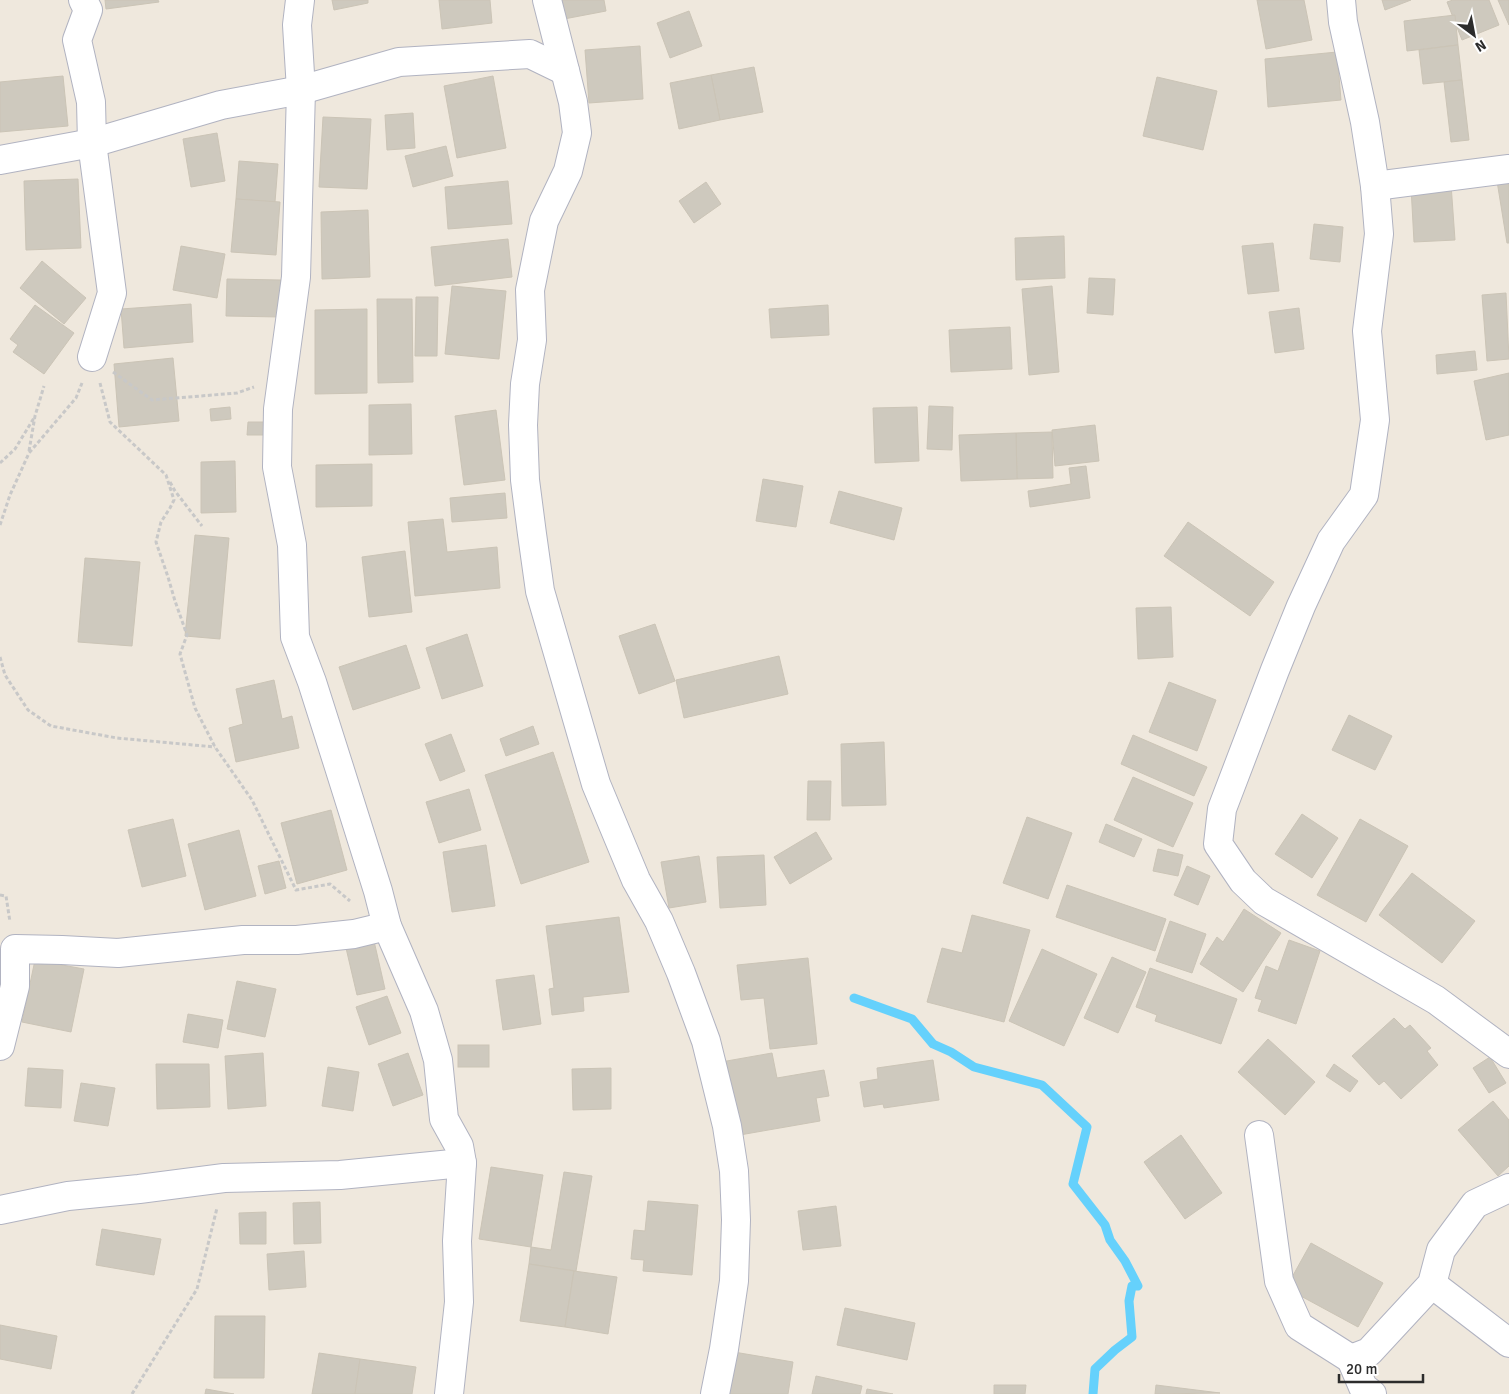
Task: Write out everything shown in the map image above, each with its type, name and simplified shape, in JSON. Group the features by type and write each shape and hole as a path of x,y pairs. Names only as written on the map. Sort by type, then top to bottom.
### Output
{"street":[{"path":"83,0 88,10 77,40 91,102 92,143 112,293 92,357"},
{"path":"300,0 298,25 301,90 296,277 278,409 277,467 292,545 295,637 312,682 378,891 387,926 424,1011 438,1060 444,1119 459,1146 462,1163 457,1241 459,1302 449,1394"},
{"path":"547,0 573,102 577,133 568,171 544,221 530,290 532,340 525,384 524,425 526,489 540,591 596,784 636,880 659,921 681,973 706,1041 727,1126 735,1181 734,1281 715,1394"},
{"path":"1341,0 1365,122 1375,186 1379,234 1367,331 1375,420 1364,495 1331,541 1286,642 1222,809 1218,844 1244,881 1264,901 1436,1000 1509,1054"},
{"path":"0,160 92,143 221,105 301,90 399,62 530,54 565,71"},
{"path":"1375,186 1509,169"},
{"path":"0,1046 15,986 16,949 118,953 243,940 297,940 354,934 387,926"},
{"path":"1259,1135 1279,1281 1299,1326 1351,1359 1363,1387 1372,1394"},
{"path":"0,1209 68,1196 224,1178 340,1175 462,1163"},
{"path":"1351,1359 1369,1352 1432,1284 1441,1250 1475,1204 1509,1188"},
{"path":"1432,1284 1509,1343"}],"path":[{"path":"92,357 152,400 237,393 257,386"},
{"path":"29,453 76,398 92,357"},
{"path":"92,357 110,422 166,475 175,491 202,526"},
{"path":"0,525 10,495 29,453 35,416 44,386"},
{"path":"0,463 15,449 35,416"},
{"path":"166,475 174,500 161,522 156,542 187,635 180,654 195,708 215,747 252,800 296,890 330,884 356,905 354,934"},
{"path":"0,657 5,675 28,710 51,726 117,738 215,747"},
{"path":"132,1394 197,1289 224,1178"}],"building":[{"path":"105,0 158,0 159,2 106,9"},
{"path":"332,0 368,0 368,3 334,10"},
{"path":"439,0 490,0 492,23 442,29"},
{"path":"560,0 604,0 606,11 564,19"},
{"path":"1257,0 1304,0 1312,40 1266,49"},
{"path":"1382,0 1411,0 1385,10"},
{"path":"1453,0 1489,0 1499,25 1462,40 1447,2"},
{"path":"1498,0 1509,0 1509,25"},
{"path":"689,11 702,46 670,58 657,23"},
{"path":"1455,15 1458,45 1407,51 1404,21"},
{"path":"1458,45 1462,80 1423,84 1419,50"},
{"path":"640,46 643,99 589,103 585,50"},
{"path":"1337,52 1341,100 1268,107 1265,59"},
{"path":"754,67 763,112 720,120 711,75"},
{"path":"711,75 720,120 679,129 670,83"},
{"path":"63,76 68,126 0,132 0,82"},
{"path":"493,76 506,148 457,158 444,86"},
{"path":"1157,77 1217,91 1203,150 1143,136"},
{"path":"1462,80 1469,140 1451,142 1444,82"},
{"path":"413,113 415,148 387,150 385,115"},
{"path":"323,117 371,119 367,189 319,187"},
{"path":"217,133 225,181 191,187 183,139"},
{"path":"446,146 453,176 413,187 405,156"},
{"path":"239,161 278,164 275,202 236,199"},
{"path":"78,179 81,248 26,250 24,181"},
{"path":"1509,179 1509,243 1507,243 1497,181"},
{"path":"508,181 512,224 448,229 445,187"},
{"path":"706,182 721,204 694,223 679,201"},
{"path":"1451,184 1455,240 1414,242 1411,187"},
{"path":"236,199 280,202 276,255 231,252"},
{"path":"368,210 370,277 322,279 321,212"},
{"path":"1314,224 1343,227 1340,262 1310,259"},
{"path":"1064,236 1065,278 1016,280 1015,238"},
{"path":"508,239 512,277 435,286 431,247"},
{"path":"1273,243 1279,291 1248,294 1242,246"},
{"path":"181,246 225,254 217,298 173,290"},
{"path":"42,261 86,298 64,324 20,288"},
{"path":"1089,278 1115,279 1113,315 1087,313"},
{"path":"227,279 281,280 280,317 226,316"},
{"path":"452,286 506,291 499,359 445,354"},
{"path":"1052,286 1059,372 1029,375 1022,289"},
{"path":"1506,293 1509,359 1487,361 1482,295"},
{"path":"416,297 438,297 437,356 415,356"},
{"path":"377,299 412,299 413,382 378,383"},
{"path":"191,304 193,342 124,348 121,309"},
{"path":"35,305 74,333 44,374 13,352 18,345 10,339"},
{"path":"828,305 829,335 771,338 769,309"},
{"path":"1299,308 1304,349 1275,353 1269,312"},
{"path":"367,309 367,393 315,394 315,310"},
{"path":"1010,327 1012,369 951,372 949,330"},
{"path":"1475,351 1477,370 1437,374 1436,355"},
{"path":"173,358 179,421 119,427 114,364"},
{"path":"1509,373 1509,435 1486,440 1474,381"},
{"path":"411,404 412,454 369,455 369,405"},
{"path":"929,406 953,407 952,450 927,449"},
{"path":"230,407 231,419 211,421 210,409"},
{"path":"917,407 919,461 875,463 873,408"},
{"path":"496,410 505,480 464,485 455,416"},
{"path":"248,422 265,422 264,435 247,435"},
{"path":"1095,425 1099,461 1055,466 1052,430"},
{"path":"1052,432 1053,478 1017,479 1016,433"},
{"path":"1016,433 1017,479 961,481 959,435"},
{"path":"235,461 236,512 201,513 201,462"},
{"path":"372,464 372,506 316,507 316,465"},
{"path":"1086,466 1090,498 1030,507 1028,491 1071,484 1069,468"},
{"path":"763,479 803,486 796,527 756,521"},
{"path":"839,491 902,508 894,540 830,523"},
{"path":"505,493 507,518 452,522 450,498"},
{"path":"443,519 447,552 497,547 500,588 415,596 408,522"},
{"path":"1188,522 1274,582 1250,616 1164,556"},
{"path":"195,535 229,538 220,639 185,636"},
{"path":"405,551 412,612 369,617 362,557"},
{"path":"85,558 140,562 132,646 78,642"},
{"path":"1171,607 1173,657 1138,659 1136,608"},
{"path":"655,624 675,681 639,694 619,636"},
{"path":"467,634 483,686 442,699 426,648"},
{"path":"406,645 420,688 353,710 339,667"},
{"path":"779,656 788,694 684,718 676,680"},
{"path":"274,680 282,719 292,716 299,748 236,762 229,728 243,724 236,689"},
{"path":"1169,682 1216,700 1197,751 1149,732"},
{"path":"1349,715 1392,736 1375,770 1332,750"},
{"path":"533,726 539,744 506,756 500,739"},
{"path":"451,734 465,771 440,781 425,744"},
{"path":"1133,735 1207,767 1194,796 1121,764"},
{"path":"884,742 886,805 842,806 841,744"},
{"path":"553,752 589,862 521,884 485,775"},
{"path":"1133,777 1193,803 1173,847 1114,820"},
{"path":"808,781 831,781 830,820 807,820"},
{"path":"469,789 481,830 439,843 426,802"},
{"path":"331,810 347,870 297,884 281,823"},
{"path":"1302,814 1338,838 1312,878 1275,854"},
{"path":"1027,817 1072,833 1048,899 1003,883"},
{"path":"173,819 186,876 142,887 128,830"},
{"path":"1360,819 1408,846 1366,922 1317,895"},
{"path":"1106,824 1142,839 1134,857 1099,842"},
{"path":"239,830 256,896 205,910 188,844"},
{"path":"816,832 832,859 790,884 774,857"},
{"path":"486,845 495,906 452,912 443,852"},
{"path":"1158,849 1183,855 1178,876 1153,871"},
{"path":"764,855 766,905 720,908 717,857"},
{"path":"699,856 706,902 669,908 661,862"},
{"path":"279,861 286,888 265,894 258,866"},
{"path":"1187,866 1210,876 1198,905 1174,895"},
{"path":"1412,873 1475,921 1442,963 1379,915"},
{"path":"1067,885 1166,919 1155,951 1056,917"},
{"path":"1244,909 1281,933 1243,992 1200,964 1217,937 1223,942"},
{"path":"972,915 1030,930 1004,1022 927,1002 942,948 962,953"},
{"path":"619,917 629,992 583,997 584,1011 552,1015 549,989 554,988 546,926"},
{"path":"1170,921 1206,934 1192,973 1156,961"},
{"path":"1289,940 1320,951 1296,1024 1258,1011 1262,1000 1255,998 1266,966 1278,971"},
{"path":"374,941 385,989 357,995 346,948"},
{"path":"1042,949 1097,974 1064,1046 1009,1021"},
{"path":"1112,957 1146,972 1118,1033 1084,1018"},
{"path":"808,958 817,1044 770,1049 764,998 741,1000 737,965"},
{"path":"35,960 84,969 71,1032 22,1022"},
{"path":"1150,968 1237,999 1221,1044 1155,1021 1157,1015 1136,1007"},
{"path":"534,975 541,1024 503,1030 496,980"},
{"path":"237,981 276,989 265,1037 227,1029"},
{"path":"387,996 401,1033 369,1045 356,1007"},
{"path":"188,1014 223,1020 218,1048 183,1042"},
{"path":"1394,1018 1405,1029 1410,1025 1431,1048 1427,1051 1438,1065 1401,1099 1384,1081 1379,1085 1352,1056"},
{"path":"1268,1039 1315,1082 1285,1115 1238,1072"},
{"path":"458,1045 489,1045 489,1067 458,1067"},
{"path":"263,1053 266,1106 228,1109 225,1056"},
{"path":"408,1053 423,1095 393,1106 378,1064"},
{"path":"772,1053 777,1078 824,1070 829,1096 816,1098 820,1121 734,1136 721,1062"},
{"path":"1490,1057 1506,1083 1489,1093 1473,1068"},
{"path":"933,1060 939,1100 884,1108 883,1104 864,1107 860,1082 878,1079 877,1068"},
{"path":"156,1064 209,1064 210,1107 157,1109"},
{"path":"1334,1064 1358,1081 1350,1092 1326,1076"},
{"path":"328,1067 359,1072 353,1111 322,1106"},
{"path":"28,1068 63,1070 61,1108 25,1106"},
{"path":"611,1068 611,1109 573,1110 572,1069"},
{"path":"81,1083 115,1088 108,1126 74,1121"},
{"path":"1493,1101 1509,1120 1509,1166 1498,1176 1458,1130"},
{"path":"1181,1135 1222,1193 1185,1219 1144,1162"},
{"path":"491,1167 543,1175 531,1247 479,1239"},
{"path":"564,1172 592,1176 576,1271 529,1264 531,1247 551,1250"},
{"path":"648,1201 698,1205 692,1275 643,1271 644,1260 631,1259 634,1230 645,1231"},
{"path":"320,1202 321,1243 294,1244 293,1203"},
{"path":"836,1206 841,1246 803,1250 798,1211"},
{"path":"266,1212 266,1244 240,1244 239,1213"},
{"path":"102,1229 161,1239 154,1275 96,1265"},
{"path":"1311,1243 1383,1283 1358,1327 1286,1288"},
{"path":"304,1251 306,1287 269,1290 267,1254"},
{"path":"529,1264 574,1271 565,1327 520,1321"},
{"path":"574,1271 617,1277 608,1334 565,1327"},
{"path":"845,1308 915,1323 907,1360 837,1345"},
{"path":"215,1316 265,1316 264,1378 214,1378"},
{"path":"0,1325 57,1336 51,1369 0,1359"},
{"path":"728,1351 793,1362 788,1394 721,1394"},
{"path":"319,1353 360,1359 355,1394 312,1394"},
{"path":"360,1359 416,1367 412,1394 355,1394"},
{"path":"816,1376 862,1386 860,1394 812,1394"},
{"path":"994,1385 1026,1385 1025,1394 994,1394"},
{"path":"1156,1385 1220,1393 1155,1394"},
{"path":"206,1389 234,1394 205,1394"},
{"path":"867,1389 893,1394 866,1394"}],"waterway":[{"path":"854,998 912,1019 933,1044 951,1052 974,1067 1042,1085 1087,1127 1073,1184 1105,1225 1110,1240 1125,1261 1138,1286 1132,1286 1129,1301 1132,1337 1095,1369 1093,1394"}]}
